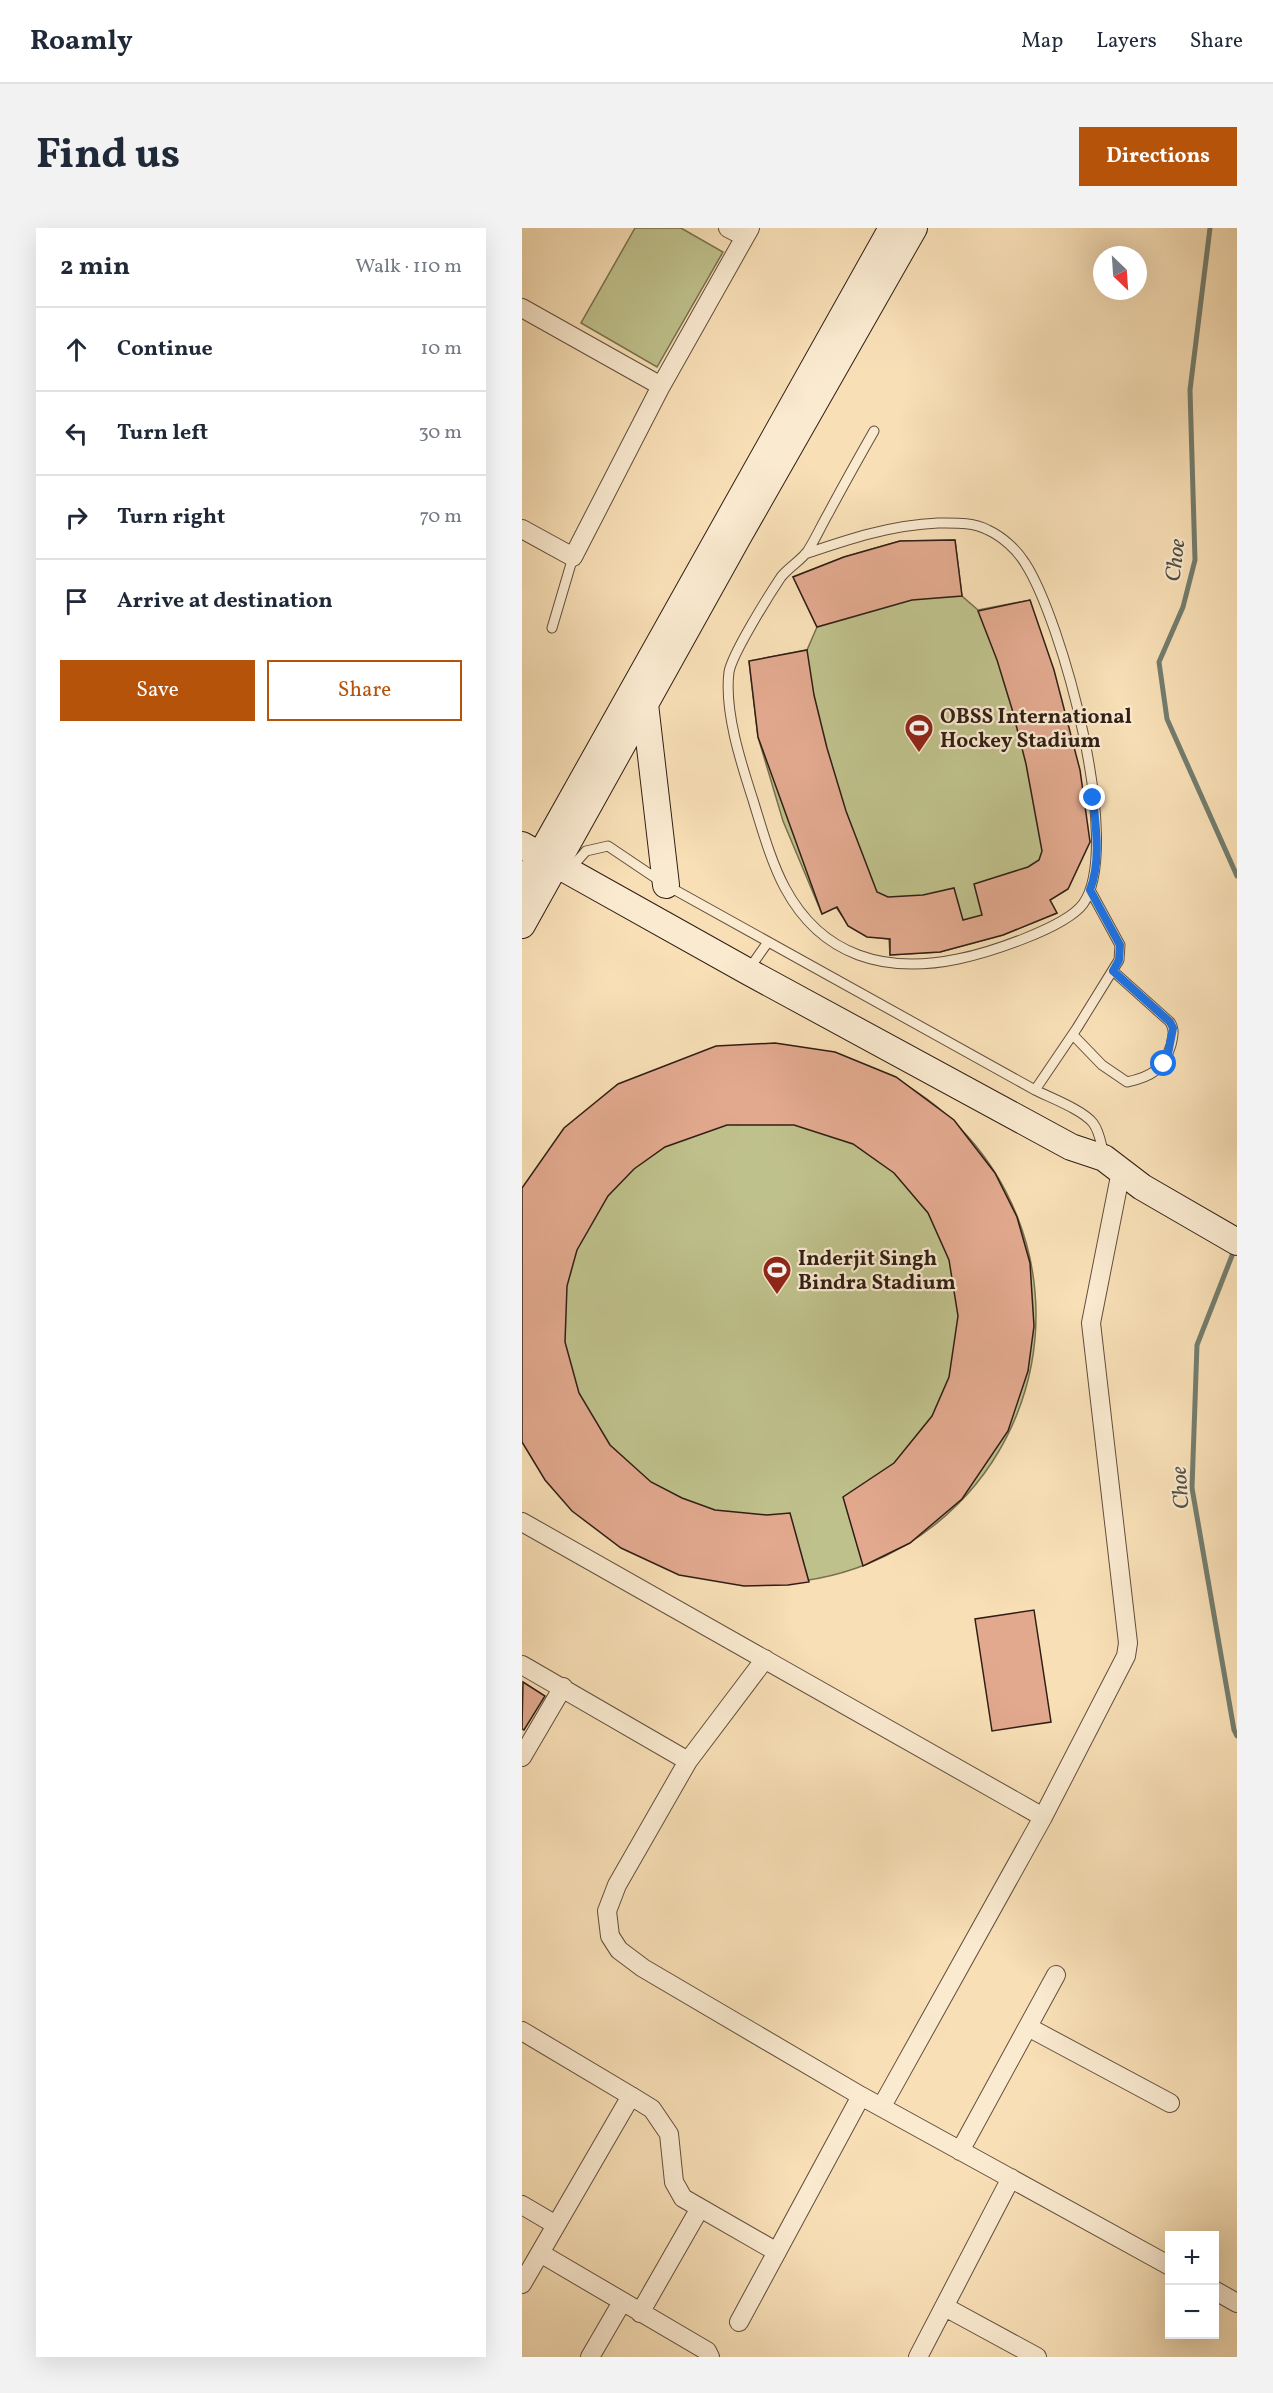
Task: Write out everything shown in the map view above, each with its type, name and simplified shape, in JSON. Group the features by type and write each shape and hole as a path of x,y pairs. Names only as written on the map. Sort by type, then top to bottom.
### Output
{"main road":[{"path":"522,925 546,859 892,228"},
{"path":"522,888 546,859 645,704 914,228"},
{"path":"645,704 666,885"},
{"path":"546,859 1071,1147 1112,1164 1142,1187 1237,1242"}],"street":[{"path":"522,529 573,557 661,386 748,233 728,228"},
{"path":"522,308 661,386"},
{"path":"882,2106 1043,1817 1122,1666 1128,1643 1091,1323 1112,1164"},
{"path":"522,1522 1043,1817"},
{"path":"765,1659 688,1761 617,1885 607,1911 610,1936 619,1950 643,1968 861,2096 1165,2263"},
{"path":"522,1665 688,1761"},
{"path":"522,1757 563,1687"},
{"path":"960,2151 1056,1976"},
{"path":"1028,2026 1170,2103"},
{"path":"522,2031 652,2109 669,2134 674,2182 683,2198 777,2252"},
{"path":"522,2284 631,2096"},
{"path":"739,2322 861,2096"},
{"path":"918,2357 1011,2178"},
{"path":"522,2205 556,2225"},
{"path":"640,2313 700,2208"},
{"path":"540,2253 707,2351 710,2357"},
{"path":"1219,2292 1237,2303"},
{"path":"590,2357 622,2302"},
{"path":"945,2307 1037,2357"}],"lane":[{"path":"805,554 863,534 912,524 962,523 987,529 1013,548 1025,562 1040,589 1051,616 1077,701 1088,759 1097,832 1096,875 1082,905 1066,920 976,955 937,963 903,965 866,959 826,938 802,914 784,887 742,767 730,707 729,670 738,648 783,574 805,554 874,431"},
{"path":"552,628 573,557"},
{"path":"546,859 608,846 666,885 1084,1115 1093,1123 1112,1164"},
{"path":"1035,1090 1119,960 1120,945 1090,890"},
{"path":"747,971 768,942"},
{"path":"1072,1035 1102,1065 1127,1082 1158,1069 1167,1059 1173,1035 1170,1022 1113,971"}],"green space":[{"path":"635,228 681,228 723,252 657,367 581,323"},
{"name":"OBSS International Hockey Stadium","path":"955,540 962,596 978,610 1030,600 1090,842 1068,889 1050,900 1057,913 1003,935 940,952 890,955 889,939 858,931 847,922 836,907 822,914 783,821 758,737 749,661 807,650 817,627 793,577 844,557 900,541"},
{"name":"Inderjit Singh Bindra Stadium","path":"768,1047 820,1053 870,1068 917,1093 957,1126 990,1166 1015,1213 1030,1263 1036,1315 1030,1367 1015,1417 990,1464 957,1504 917,1537 870,1562 820,1577 768,1583 716,1577 666,1562 619,1537 579,1504 546,1464 521,1417 506,1367 500,1315 506,1263 521,1213 546,1166 579,1126 619,1093 666,1068 716,1053"}],"building":[{"path":"955,540 962,596 912,600 817,627 793,577 844,557 900,541"},
{"path":"1030,600 1054,670 1080,770 1090,842 1068,889 1050,900 1057,913 1003,935 940,952 890,955 890,939 867,937 848,926 837,907 822,914 758,737 749,661 807,650 814,695 827,748 846,811 877,892 888,897 923,895 954,888 963,920 982,915 974,884 1028,867 1039,860 1042,851 1026,764 1012,709 997,660 978,611"},
{"path":"775,1043 835,1052 896,1077 954,1120 995,1173 1017,1217 1030,1263 1034,1326 1028,1371 1008,1431 962,1499 910,1543 863,1566 843,1497 894,1463 932,1416 949,1377 958,1316 949,1260 928,1213 894,1173 853,1144 794,1125 727,1125 665,1147 634,1169 608,1196 577,1250 567,1286 565,1342 579,1393 610,1445 651,1482 682,1498 715,1510 767,1515 790,1513 809,1582 744,1586 679,1575 621,1548 572,1511 545,1480 522,1442 522,1188 564,1128 618,1084 716,1046"},
{"path":"1034,1610 1051,1722 992,1731 975,1619"},
{"path":"523,1682 545,1696 524,1730 522,1729"}],"waterway":[{"name":"Choe","path":"1210,228 1190,390 1195,560 1183,607 1159,662 1167,719 1237,876"},
{"name":"Choe","path":"1235,1248 1197,1345 1192,1488 1234,1730 1237,1736"}],"place":[{"name":"OBSS International Hockey Stadium","path":"919,754"},
{"name":"Inderjit Singh Bindra Stadium","path":"777,1296"}],"route":[{"path":"1093,798 1097,832 1096,875 1090,890 1120,945 1119,960 1113,971 1170,1022 1173,1028 1164,1064"}]}
